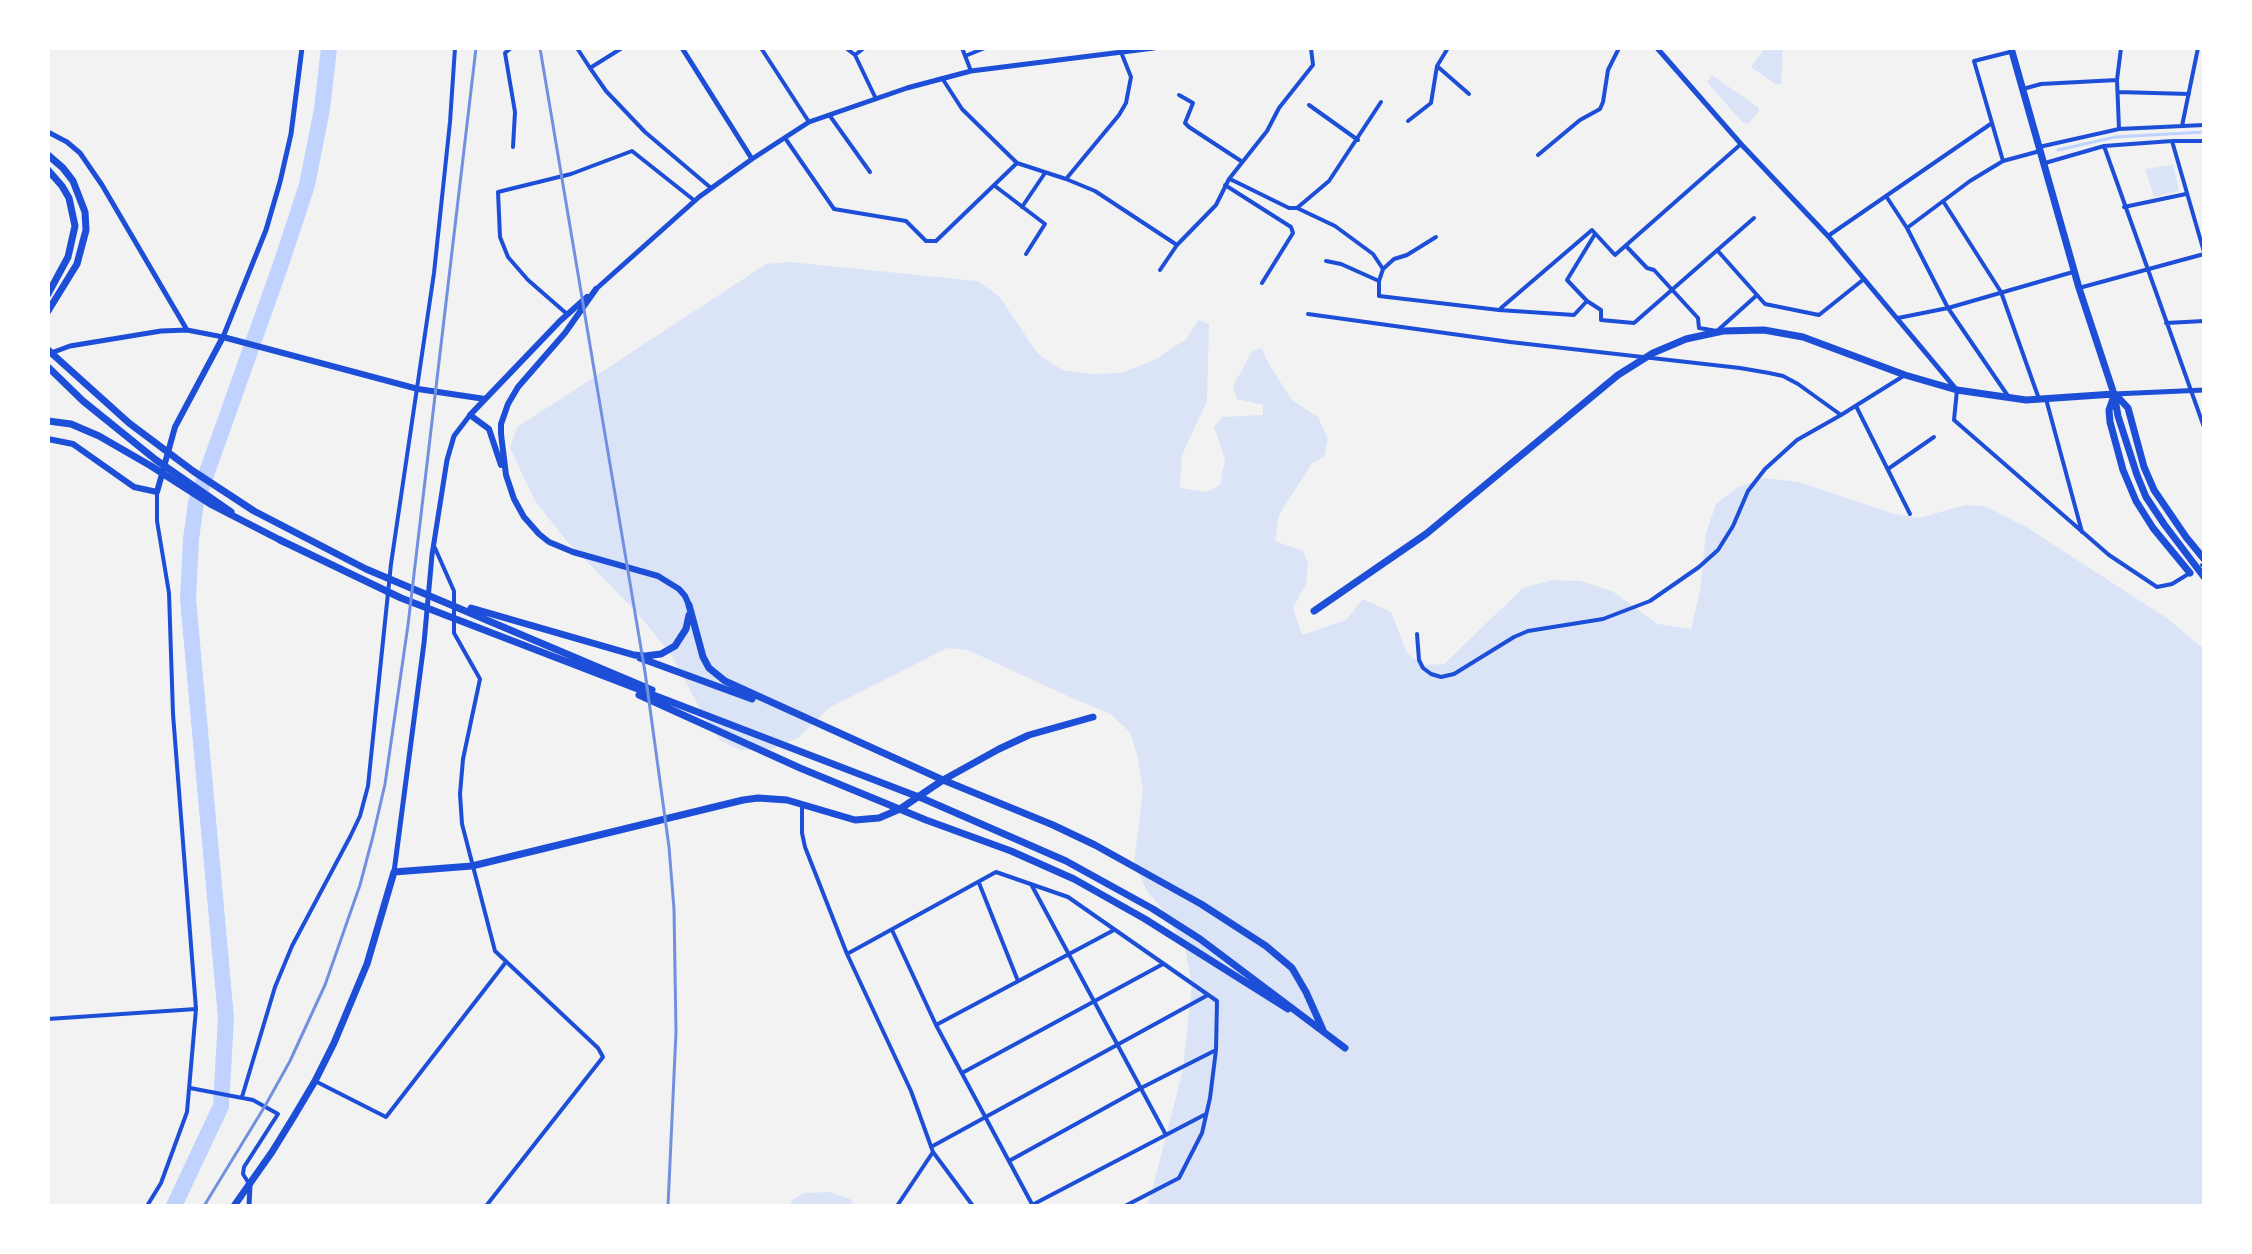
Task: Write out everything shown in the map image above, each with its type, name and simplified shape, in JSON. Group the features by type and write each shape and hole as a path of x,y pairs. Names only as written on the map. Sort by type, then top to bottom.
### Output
{"highway":[{"path":"2012,50 2126,443 2146,497 2204,577"},
{"path":"48,155 73,181 85,212 86,230 77,264 48,311"},
{"path":"48,170 69,198 75,226 68,257 48,294"},
{"path":"1314,611 1426,534 1618,375 1669,345 1705,334 1754,330 1803,337 1905,375 1957,390 2009,398 2043,399 2114,394 2128,408 2144,467 2154,490 2203,563"},
{"path":"49,351 162,448 222,491 292,532 366,569 454,605 634,655 802,717"},
{"path":"48,367 154,463 212,505 401,598 924,799 1066,861 1200,939 1293,1010"},
{"path":"2114,394 2109,410 2110,422 2123,470 2136,501 2153,528 2191,572"},
{"path":"48,421 71,424 92,432 154,463"},
{"path":"440,600 469,609 724,722"},
{"path":"634,655 661,654 675,646 686,629 689,605"},
{"path":"689,605 703,657 717,675 736,687 943,780 1002,802 1095,845 1152,876 1246,932 1282,958 1300,979 1324,1031"},
{"path":"589,672 800,768 1043,864 1103,895 1293,1010 1345,1048"},
{"path":"234,1206 272,1152 315,1081 367,964 394,872 472,866 743,800 773,798 855,820 879,818 1029,735 1093,717"}],"main road":[{"path":"596,289 567,314 470,415 489,429 514,499 539,534 549,542 590,557 658,576 679,589 689,605"},
{"path":"506,475 501,424 508,404 596,289"},
{"path":"48,439 73,444 130,484 157,492 175,427 223,337 418,389 485,399"}],"street":[{"path":"49,351 161,331 187,330 223,337 266,230 280,182 291,134 302,48"},
{"path":"240,1096 275,987 292,946 355,826 368,786 391,564 434,273 455,48"},
{"path":"511,48 505,53 515,112 513,147"},
{"path":"577,48 606,91 645,132 711,188"},
{"path":"590,68 622,48"},
{"path":"682,48 752,159"},
{"path":"761,48 809,122"},
{"path":"846,48 855,55 876,99"},
{"path":"855,55 864,48"},
{"path":"962,48 971,71"},
{"path":"965,56 985,48"},
{"path":"596,289 711,188 809,122 971,71 1154,48"},
{"path":"1160,270 1177,245 1216,205 1229,179 1313,65 1311,48"},
{"path":"1408,121 1431,103 1437,66 1448,48"},
{"path":"1538,155 1580,120 1600,109 1608,70 1619,48"},
{"path":"1657,48 1741,144 1828,236 1957,390 1954,420 2083,534 2153,586 2168,586 2191,572"},
{"path":"2119,129 2117,80 2121,48"},
{"path":"2182,126 2198,48"},
{"path":"2003,161 1974,61 2012,50"},
{"path":"1066,179 1126,103 1131,77 1121,52"},
{"path":"1437,66 1469,94"},
{"path":"942,78 962,109 1017,163 1095,191 1177,245"},
{"path":"2023,89 2041,84 2117,80"},
{"path":"2118,92 2189,94"},
{"path":"1179,95 1193,103 1185,123 1242,161"},
{"path":"1297,208 1329,181 1381,102"},
{"path":"1309,105 1358,140"},
{"path":"829,115 870,172"},
{"path":"1828,236 1992,123"},
{"path":"1907,228 1970,181 2003,161 2119,129 2204,125"},
{"path":"48,132 67,142 88,164 187,330"},
{"path":"785,138 834,209 906,221 926,241 936,241 1017,163"},
{"path":"2079,288 2204,253 2172,141"},
{"path":"2043,163 2104,146 2204,141"},
{"path":"1499,310 1592,230 1615,255 1741,144"},
{"path":"2104,146 2204,427"},
{"path":"567,314 528,280 508,257 500,237 498,192 571,174 632,151 695,201"},
{"path":"1022,207 1045,173"},
{"path":"1229,179 1335,226 1373,254 1383,269"},
{"path":"1225,185 1291,227 1293,233 1262,283"},
{"path":"995,186 1045,224 1026,254"},
{"path":"2124,207 2186,194"},
{"path":"1886,196 1907,228 1948,308 2009,398"},
{"path":"1943,201 2001,292 2043,399 2083,534"},
{"path":"1595,234 1567,280 1587,301 1601,310 1601,320 1634,323 1754,218"},
{"path":"1436,237 1407,255 1394,259 1383,269 1379,296 1574,315 1587,301"},
{"path":"1626,246 1647,268 1654,270 1698,318 1699,328 1717,331 1757,295"},
{"path":"1717,250 1765,304 1819,315 1864,279"},
{"path":"1326,261 1341,264 1379,281"},
{"path":"1898,318 1948,308 2074,271"},
{"path":"1308,314 1769,373 1798,384 1841,415"},
{"path":"2166,323 2204,321"},
{"path":"1417,634 1419,660 1423,668 1441,677 1454,674 1528,631 1603,619 1650,601 1718,550 1733,526 1748,491 1765,469 1797,440 1905,375"},
{"path":"2114,394 2204,390"},
{"path":"1856,406 1910,514"},
{"path":"394,872 434,546 449,452 454,436 470,415"},
{"path":"1888,469 1934,437"},
{"path":"147,1206 161,1183 187,1112 196,1009 173,714 169,593 157,521 157,492"},
{"path":"434,546 454,591 454,633 480,679 463,759 460,794 462,824 495,951 598,1048 603,1057 486,1206"},
{"path":"802,805 805,847 847,954 911,1091 932,1149 973,1206"},
{"path":"847,954 996,872 1068,897 1217,1001 1216,1050 1202,1133 1179,1178 1125,1206"},
{"path":"978,882 1018,981"},
{"path":"1030,883 1166,1135"},
{"path":"892,930 936,1025 1033,1205 1206,1114"},
{"path":"936,1025 1115,930"},
{"path":"315,1081 386,1117 506,962"},
{"path":"962,1073 1163,964"},
{"path":"899,1205 932,1149 1208,995"},
{"path":"48,1019 196,1009"},
{"path":"1009,1161 1216,1050"},
{"path":"190,1088 240,1096 278,1114 244,1167 243,1174 250,1184 249,1206"}],"shaded area":[{"path":"1765,48 1783,48 1781,84 1777,85 1751,67"},
{"path":"1712,75 1759,108 1748,124 1743,123 1707,82"},
{"path":"2173,165 2179,191 2154,197 2145,169"},
{"path":"790,262 977,281 999,296 1038,354 1062,370 1090,374 1122,373 1156,359 1186,339 1199,320 1209,324 1207,401 1182,455 1180,488 1206,492 1220,485 1225,459 1214,427 1222,417 1263,415 1263,405 1237,399 1233,386 1253,350 1262,348 1292,400 1318,417 1328,439 1324,457 1312,463 1279,515 1275,541 1303,551 1308,563 1306,584 1293,608 1302,635 1346,620 1363,599 1391,612 1407,653 1423,665 1444,664 1523,588 1553,580 1580,581 1612,591 1658,624 1691,629 1700,591 1706,533 1716,504 1738,487 1764,478 1799,482 1891,513 1919,518 1965,505 1985,506 2028,528 2168,619 2204,649 2204,1206 1146,1206 1183,1069 1192,984 1185,948 1166,914 1147,891 1134,863 1143,790 1130,732 1110,714 968,650 947,648 829,708 798,738 772,749 740,750 720,740 670,653 638,614 565,539 535,501 510,448 517,427 766,264"},
{"path":"829,1192 850,1199 856,1206 789,1206 792,1200 804,1193"}],"waterway":[{"path":"174,1206 221,1106 226,1018 188,599 191,539 196,503 307,185 322,109 329,48"},
{"path":"2058,150 2115,137 2204,132"}],"railway":[{"path":"204,1206 290,1061 325,985 360,885 373,836 385,784 408,625 476,48"},
{"path":"540,48 645,672 669,847 674,909 676,1032 668,1206"}]}
